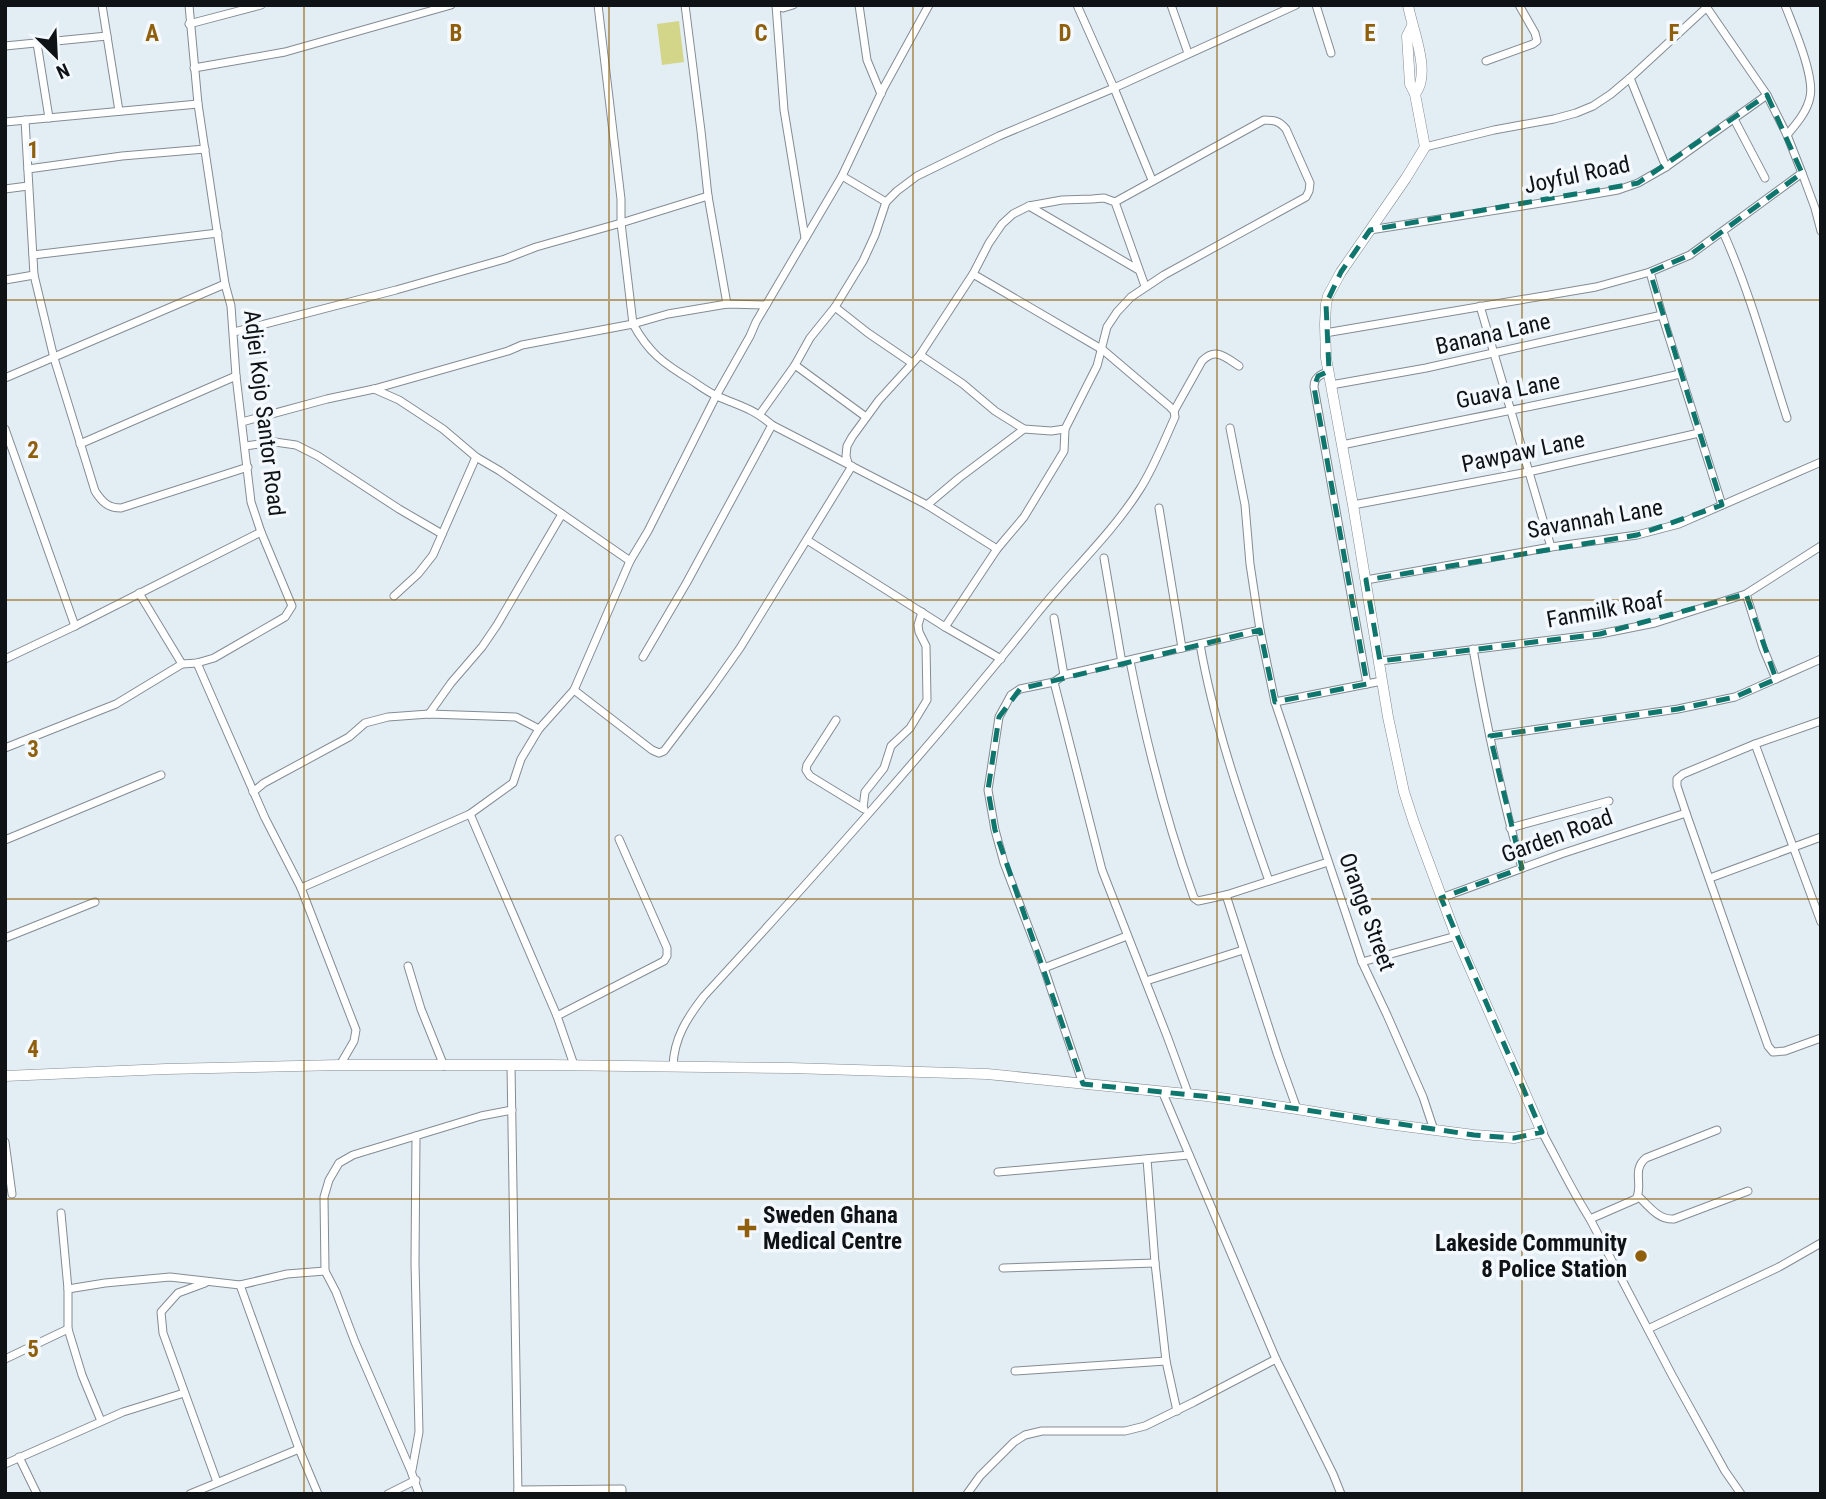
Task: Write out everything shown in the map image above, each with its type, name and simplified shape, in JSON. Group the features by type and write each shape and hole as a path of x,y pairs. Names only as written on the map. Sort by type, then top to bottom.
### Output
{"street":[{"path":"102,5 118,111"},
{"name":"Adjei Kojo Santor Road","path":"188,5 198,104 225,284 231,306 236,376 251,502 292,606 285,617 214,658 197,663"},
{"path":"189,24 261,5"},
{"path":"598,5 633,324 640,337 662,362 716,396 760,414 772,425 926,505 997,549"},
{"path":"685,5 708,196 727,304"},
{"path":"793,5 783,8 776,6 784,110 805,239"},
{"path":"859,5 867,60 881,94"},
{"path":"301,888 470,814 513,783 521,759 539,729 574,690 630,561 766,305 842,176 881,94 929,5"},
{"path":"1077,5 1152,180"},
{"path":"1171,5 1188,53"},
{"path":"760,414 795,365 810,338 835,307 863,261 886,202 917,176 1035,120 1114,88 1296,5"},
{"path":"1316,5 1331,53"},
{"path":"1408,5 1412,26 1419,39 1421,86 1415,94 1425,147 1341,272 1328,296 1325,333 1331,385 1397,764 1414,823 1441,898 1542,1132 1700,1426 1741,1494"},
{"path":"1486,61 1537,41 1519,5"},
{"path":"1784,5 1800,46 1811,87 1805,111 1787,135"},
{"path":"194,68 285,52 448,6"},
{"path":"1425,147 1576,113 1593,106 1630,78 1705,6 1767,95 1787,135 1821,231"},
{"path":"5,46 107,36"},
{"path":"37,43 49,118"},
{"path":"1630,78 1667,167"},
{"name":"Joyful Road","path":"1370,230 1618,190 1638,183 1667,167 1767,95"},
{"path":"5,122 198,104"},
{"path":"1734,119 1765,178"},
{"path":"25,120 34,275 54,358 94,491 113,508 121,508 248,467"},
{"path":"945,626 997,549 1024,517 1059,461 1064,451 1065,429 1097,366 1107,327 1117,312 1145,286 1306,197 1310,183 1286,130 1280,122 1264,120 1115,202"},
{"path":"28,169 122,156 205,149"},
{"path":"1325,333 1596,287 1650,272 1690,255 1802,173"},
{"path":"842,176 886,202"},
{"path":"5,190 28,186"},
{"path":"234,332 505,259 536,247 708,196"},
{"path":"850,464 846,456 847,446 866,418 920,355 1002,224 1013,214 1029,206 1082,199 1104,198 1115,202"},
{"path":"1115,202 1145,286"},
{"path":"1029,206 1137,269"},
{"path":"1723,232 1735,259 1787,418"},
{"path":"33,255 218,233"},
{"path":"1650,272 1722,505"},
{"path":"973,274 1102,350 1174,411"},
{"path":"5,280 34,275"},
{"path":"5,378 225,284"},
{"path":"242,422 374,389 522,345 727,304 766,305"},
{"path":"1480,306 1551,547"},
{"path":"835,307 912,363"},
{"name":"Banana Lane","path":"1331,385 1494,354 1662,315"},
{"path":"673,1066 677,1040 688,1016 704,996 1000,659 1058,587 1112,527 1141,488 1175,417 1174,411 1202,361 1215,353 1239,366"},
{"path":"920,355 963,384 995,411 1024,429 1065,429"},
{"path":"795,365 866,418"},
{"path":"1329,371 1314,380 1314,387 1367,684"},
{"name":"Guava Lane","path":"1342,445 1591,395 1680,374"},
{"path":"80,444 236,376"},
{"path":"374,389 399,400 443,429 476,457 630,561"},
{"path":"643,657 772,425"},
{"name":"Orange Street","path":"1230,428 1245,505 1260,631 1275,702 1362,962 1423,1097 1434,1130"},
{"path":"5,429 75,626"},
{"path":"926,505 1024,429"},
{"name":"Pawpaw Lane","path":"1353,505 1528,472 1699,433"},
{"path":"245,446 275,442 296,445 442,534"},
{"path":"394,596 418,574 433,555 476,457"},
{"name":"Savannah Lane","path":"1366,580 1551,547 1637,535 1679,524 1821,463"},
{"path":"574,690 652,750 659,753 664,751 740,648 850,464"},
{"path":"1159,508 1182,649"},
{"path":"429,714 451,683 482,648 562,514"},
{"path":"5,659 261,532"},
{"path":"807,540 1000,659"},
{"name":"Fanmilk Roaf","path":"1380,661 1600,634 1655,623 1746,594 1821,546"},
{"path":"1104,558 1126,662 1145,734 1170,827 1194,898 1198,901 1226,895 1328,862"},
{"path":"139,593 182,664"},
{"path":"1746,594 1776,679"},
{"path":"865,812 865,792 884,768 891,746 910,728 926,700 926,646 918,625 922,612"},
{"path":"1054,618 1064,675"},
{"path":"1083,1084 1044,968 1004,863 992,816 988,790 999,717 1011,695 1020,689 1054,682 1064,675 1260,631"},
{"path":"1200,644 1234,783 1269,881"},
{"path":"1473,649 1510,828 1522,868"},
{"path":"1490,736 1678,709 1735,697 1821,659"},
{"path":"5,748 116,704 182,664 197,663 253,792 301,888 356,1030 354,1041 340,1065"},
{"path":"1275,702 1382,681"},
{"path":"1054,682 1102,870 1188,1093"},
{"path":"253,792 264,783 349,737 365,723 388,717 429,714 516,717 539,729"},
{"path":"836,720 806,770 810,776 865,812"},
{"path":"1821,721 1755,744 1683,774 1677,779 1686,813 1768,1046 1773,1052 1785,1051 1821,1038"},
{"path":"1755,744 1821,922"},
{"path":"5,840 161,775"},
{"path":"1510,828 1609,800"},
{"name":"Garden Road","path":"1441,898 1613,836 1686,813"},
{"path":"470,814 557,1016 574,1065"},
{"path":"1710,878 1821,837"},
{"path":"557,1016 664,961 667,956 667,948 619,839"},
{"path":"1226,895 1297,1109"},
{"path":"5,937 95,902"},
{"path":"1044,968 1127,936"},
{"path":"1362,962 1456,936"},
{"path":"1146,981 1243,950"},
{"path":"408,967 421,1009 444,1066"},
{"path":"5,1076 340,1065 673,1066 987,1074 1188,1093 1434,1130 1514,1138 1542,1132"},
{"path":"511,1066 518,1492 622,1489 622,1494"},
{"path":"1163,1091 1276,1359 1333,1474 1340,1494"},
{"path":"419,1494 325,1270 324,1197 329,1180 339,1163 353,1155 481,1116 512,1110"},
{"path":"1717,1130 1642,1161 1638,1170 1638,1196 1666,1220 1748,1191"},
{"path":"411,1471 419,1432 415,1262 416,1136"},
{"path":"5,1142 12,1195"},
{"path":"998,1172 1189,1155"},
{"path":"1147,1159 1166,1361 1177,1411"},
{"path":"1590,1219 1638,1196"},
{"path":"61,1213 68,1289 68,1329 82,1375 101,1421"},
{"path":"1648,1329 1779,1267 1821,1243"},
{"path":"1003,1268 1155,1263"},
{"path":"68,1289 170,1278 240,1285 288,1274 325,1270"},
{"path":"209,1281 178,1293 161,1312 163,1333 217,1482"},
{"path":"240,1285 318,1494"},
{"path":"5,1359 68,1329"},
{"path":"967,1494 980,1475 1025,1435 1042,1431 1125,1431 1145,1426 1276,1359"},
{"path":"1015,1371 1166,1361"},
{"path":"5,1464 101,1421 184,1394"},
{"path":"190,1494 299,1449"},
{"path":"19,1457 37,1494"},
{"path":"388,1494 415,1480"}],"highlighted area":[{"path":"1767,95 1802,173 1690,255 1650,272 1722,505 1637,535 1366,580 1380,661 1600,634 1746,594 1776,679 1735,697 1678,709 1490,736 1522,868 1441,898 1542,1132 1514,1138 1474,1135 1231,1099 1083,1084 995,830 988,790 999,717 1020,689 1260,630 1275,702 1367,684 1314,387 1318,376 1329,371 1326,304 1341,272 1370,230 1638,183"}],"green space":[{"path":"679,21 684,62 662,65 657,24"}],"place":[{"name":"Sweden Ghana Medical Centre","path":"747,1228"},
{"name":"Lakeside Community 8 Police Station","path":"1641,1256"}]}
